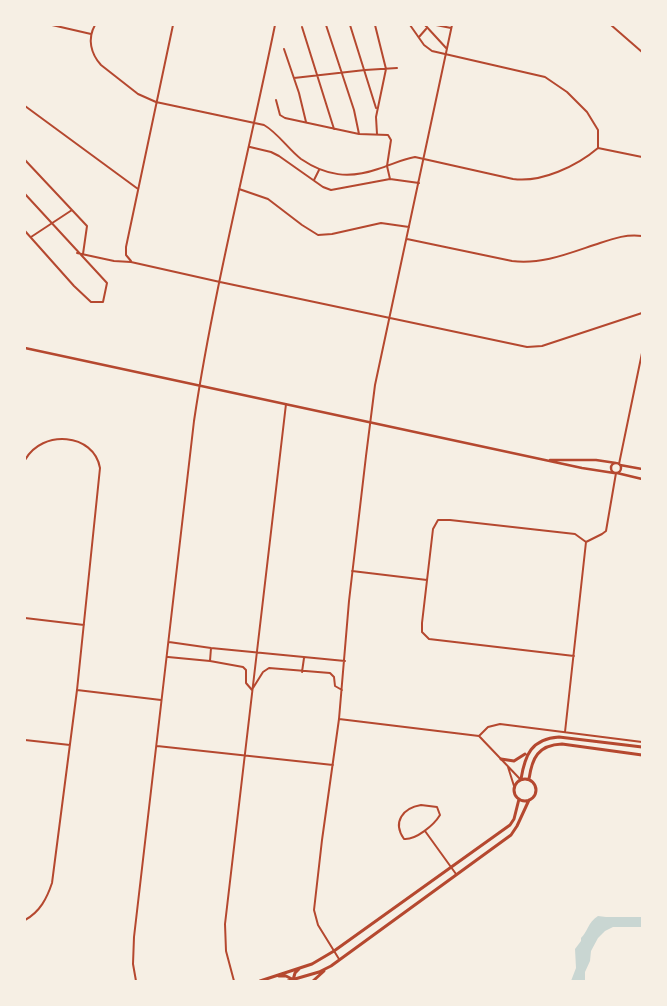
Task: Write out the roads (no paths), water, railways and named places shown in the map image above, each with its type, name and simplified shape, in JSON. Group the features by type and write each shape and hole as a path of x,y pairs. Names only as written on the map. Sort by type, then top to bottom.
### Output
{"main road":[{"path":"500,759 514,761 529,752 543,740 559,737 642,746"},
{"path":"529,779 534,758 539,752 552,745 562,744 642,755"},
{"path":"529,752 524,762 521,779 514,786 514,794 519,799 529,800"},
{"path":"521,779 529,779"},
{"path":"313,981 511,834 517,826 529,800 535,795 536,788 529,779"},
{"path":"260,981 317,962 334,951 510,825 517,811 519,799"},
{"path":"288,981 319,972 331,966"},
{"path":"293,980 295,973 302,968"},
{"path":"272,977 286,976 293,980"}],"street":[{"path":"52,25 91,34"},
{"path":"95,25 91,34 92,51 101,65 138,94 156,102 255,122 268,128 298,156 319,170 333,174 353,175 409,158 424,159 513,179 528,180 577,163 598,148 642,157"},
{"path":"131,262 126,256 126,250 173,25"},
{"path":"136,981 133,964 134,937 199,386 238,189 255,122 275,25"},
{"path":"326,25 354,110 359,134"},
{"path":"350,25 377,111"},
{"path":"374,25 386,69 376,117 376,134"},
{"path":"410,25 428,48 446,55 540,75 550,80 578,102 593,121 598,133 598,148"},
{"path":"425,25 447,50"},
{"path":"340,960 318,925 314,910 339,719 352,571 370,422 376,385 452,27 436,25"},
{"path":"611,25 642,52"},
{"path":"302,27 334,128"},
{"path":"419,36 427,29"},
{"path":"284,49 304,110 306,122"},
{"path":"294,78 396,68"},
{"path":"276,100 282,118 359,134 385,134 390,137 387,166 390,179"},
{"path":"25,106 138,189"},
{"path":"249,147 274,153 331,190 390,179 419,183"},
{"path":"25,160 88,227 83,254"},
{"path":"314,180 319,170"},
{"path":"238,189 268,200 318,235 381,223 409,227"},
{"path":"25,194 77,253 106,282 107,287 103,302 91,302 25,231"},
{"path":"31,237 72,210"},
{"path":"407,239 512,262 527,263 544,260 625,235 642,236"},
{"path":"77,253 114,261 131,262 521,346 542,346 642,313"},
{"path":"25,348 582,468 642,479"},
{"path":"616,473 611,468 617,464 642,353"},
{"path":"234,981 226,951 225,924 286,404"},
{"path":"25,460 35,446 61,438 83,444 92,452 99,463 97,507 77,690 52,883 48,897 25,920"},
{"path":"546,460 596,460 642,469"},
{"path":"586,542 606,531 616,473 621,468 617,464"},
{"path":"574,656 426,638 421,629 433,529 440,519 575,534 586,542"},
{"path":"565,732 586,542"},
{"path":"352,571 427,580"},
{"path":"25,618 84,625"},
{"path":"168,642 345,661"},
{"path":"210,661 211,648"},
{"path":"167,657 210,661 244,668 246,683 252,689"},
{"path":"302,672 304,658"},
{"path":"252,689 263,672 268,669 330,673 334,677 336,687 342,690"},
{"path":"77,690 161,700"},
{"path":"339,719 479,736 521,779"},
{"path":"479,736 488,726 496,724 642,742"},
{"path":"25,740 70,745"},
{"path":"156,746 333,765"},
{"path":"507,765 514,786"},
{"path":"421,805 437,807 440,812 438,818 424,830 409,839 404,839 399,831 400,819 408,809 413,807 421,805"},
{"path":"424,830 456,874"}]}
